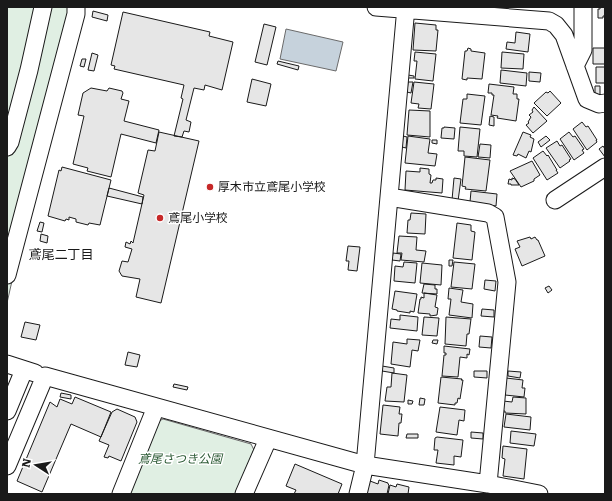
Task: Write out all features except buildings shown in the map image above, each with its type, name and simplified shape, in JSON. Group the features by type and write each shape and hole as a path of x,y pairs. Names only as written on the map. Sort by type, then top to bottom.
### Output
{"street":[{"path":"7,147 10,142 29,70 43,7"},
{"path":"7,275 12,237 76,14 76,7"},
{"path":"376,7 549,14 564,35 587,99 600,104 605,103"},
{"path":"575,66 583,50 583,7"},
{"path":"358,494 365,465 406,8"},
{"path":"555,200 605,167"},
{"path":"389,197 488,213 495,217 507,282 488,484"},
{"path":"7,364 156,408 365,465 488,484 539,494"},
{"path":"7,411 24,370"},
{"path":"7,466 45,376"},
{"path":"121,494 156,408"},
{"path":"244,494 268,439"}],"green space":[{"path":"7,7 71,7 72,16 7,303"},
{"name":"鳶尾さつき公園","path":"163,419 251,444 254,450 236,494 127,494 157,422"}],"shaded area":[{"path":"286,29 343,42 336,71 280,59"}],"place":[{"name":"厚木市立鳶尾小学校","path":"210,187"},
{"name":"鳶尾小学校","path":"160,218"}],"district":[{"name":"鳶尾二丁目","path":"61,254"}]}
